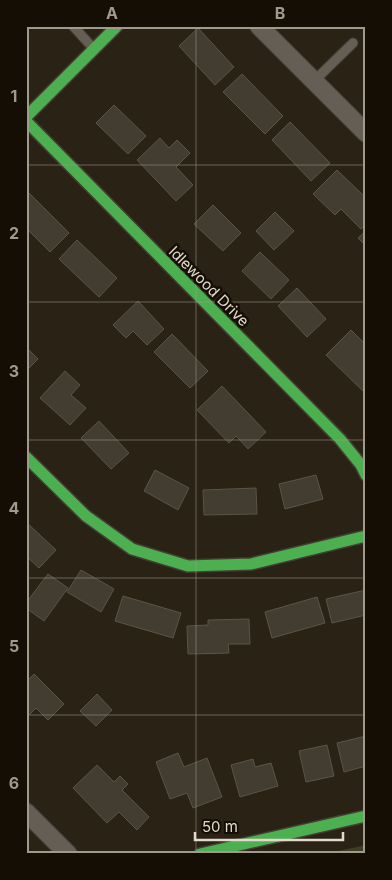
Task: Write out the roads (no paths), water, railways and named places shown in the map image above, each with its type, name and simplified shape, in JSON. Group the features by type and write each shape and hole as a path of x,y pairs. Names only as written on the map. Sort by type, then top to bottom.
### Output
{"street":[{"path":"26,117 117,26"},
{"path":"259,26 366,134"},
{"name":"Idlewood Drive","path":"26,122 340,440 361,465 366,475"},
{"path":"26,457 86,516 132,549 188,566 251,564 366,536"},
{"path":"26,812 68,854"},
{"path":"200,854 366,816"}],"lane":[{"path":"72,26 94,49"},
{"path":"314,81 353,43"}]}
